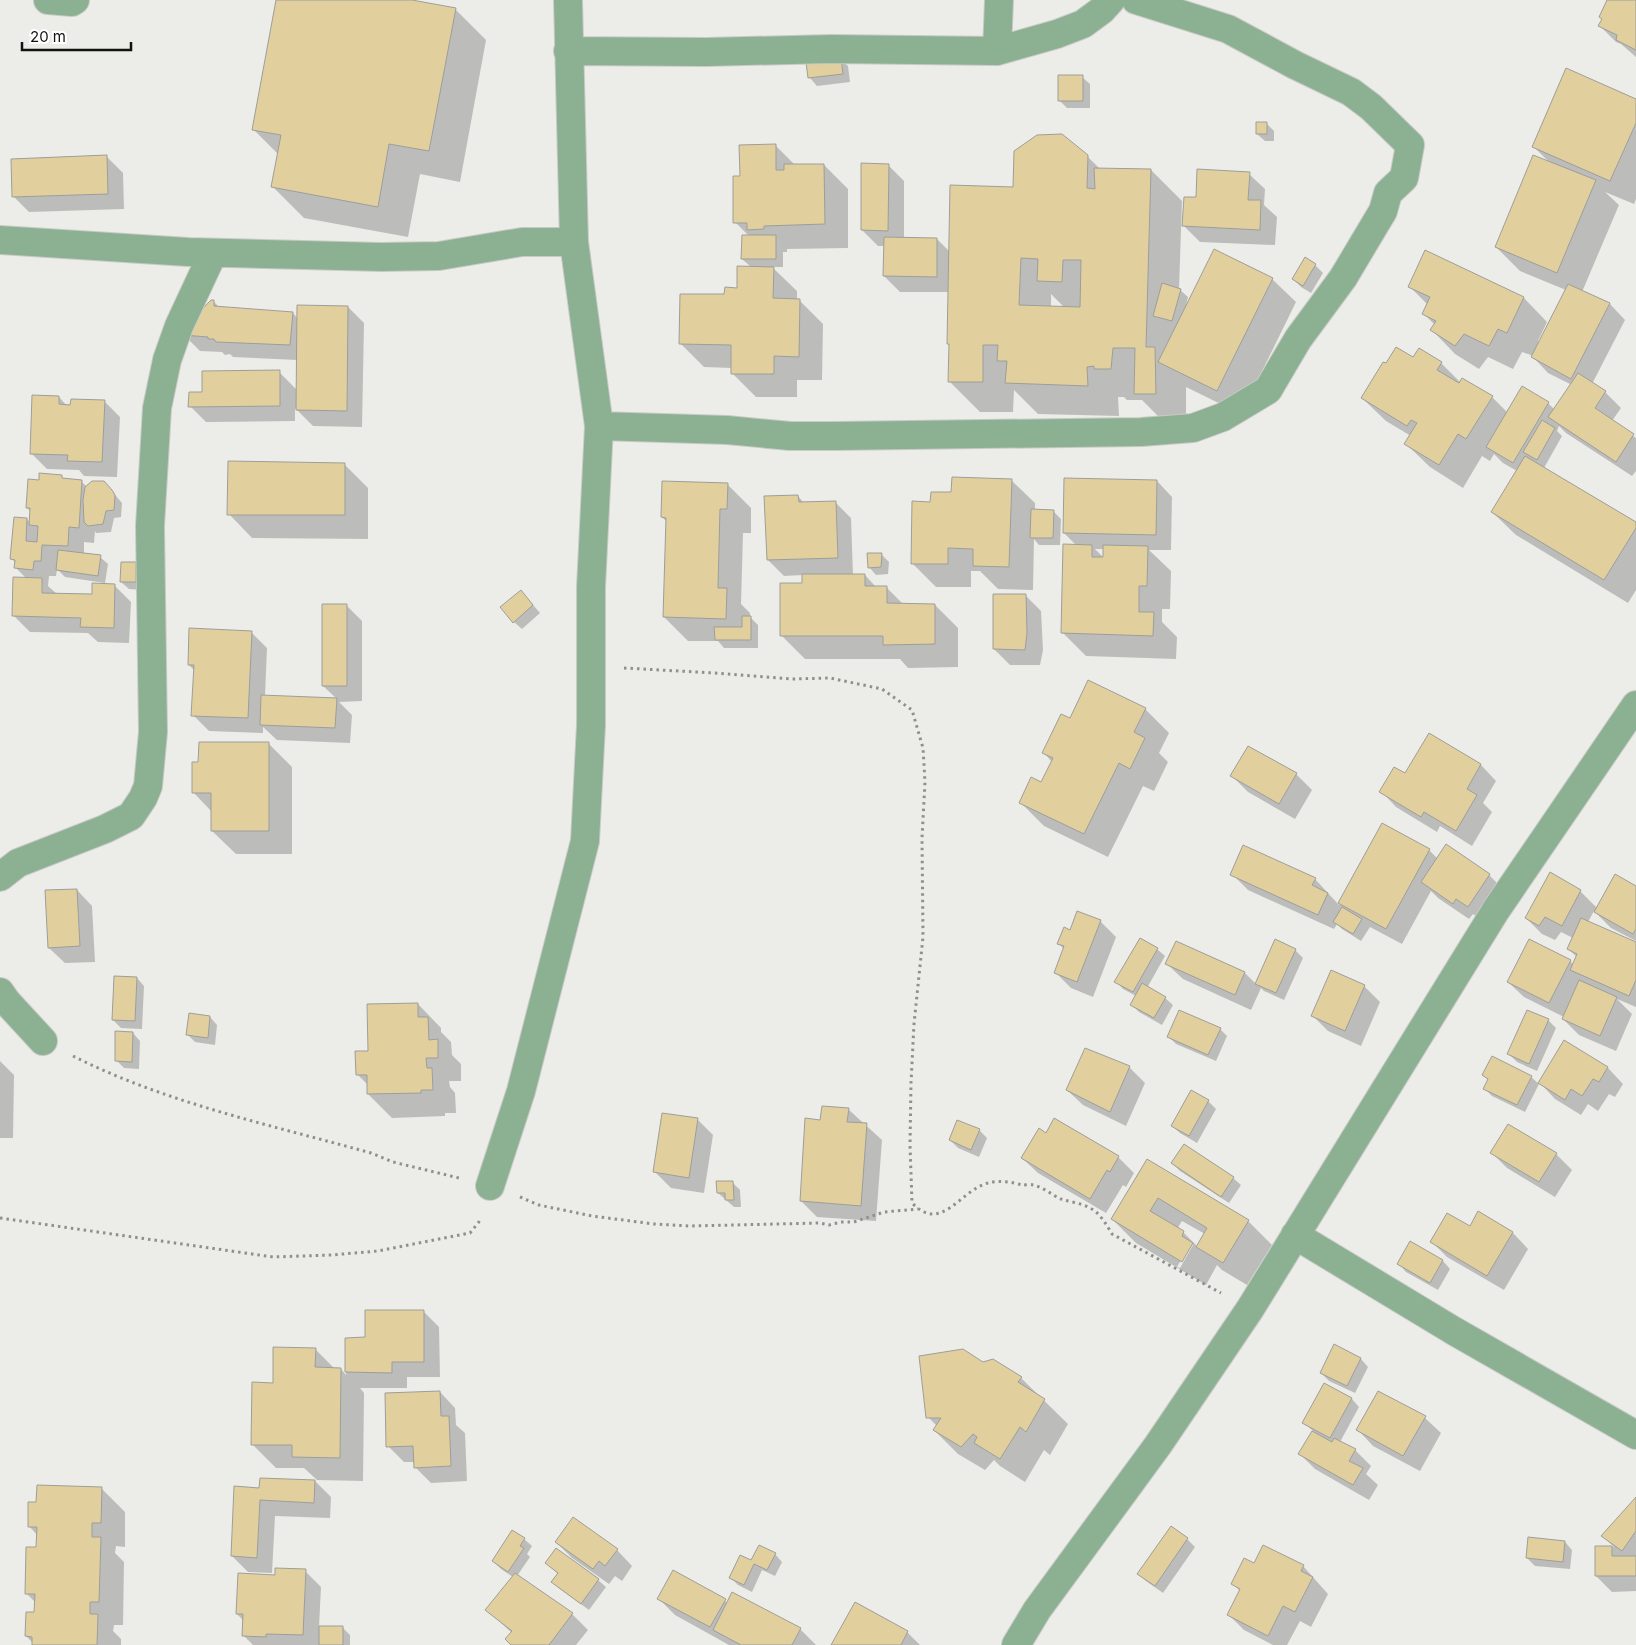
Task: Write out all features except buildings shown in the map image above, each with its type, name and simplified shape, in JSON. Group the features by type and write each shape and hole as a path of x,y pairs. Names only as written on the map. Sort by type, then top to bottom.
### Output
{"street":[{"path":"48,0 72,2 75,0"},
{"path":"490,1186 521,1091 585,841 591,724 591,587 600,426 574,242 568,0"},
{"path":"997,51 999,0"},
{"path":"568,51 997,51 1057,34 1083,24 1102,10 1111,0"},
{"path":"600,426 727,430 790,436 1140,432 1193,428 1223,417 1268,390 1298,339 1343,278 1383,211 1388,193 1404,178 1410,145 1371,107 1351,92 1228,29 1136,0"},
{"path":"1,240 213,253 382,257 439,256 522,242 574,242"},
{"path":"0,877 18,863 105,829 131,816 143,798 148,786 153,732 150,526 157,408 167,360 178,326 213,253"},
{"path":"1016,1645 1037,1610 1158,1445 1250,1309 1496,910 1636,705"},
{"path":"0,992 43,1041"},
{"path":"1295,1234 1462,1336 1636,1435"}],"path":[{"path":"590,666 715,673 791,680 830,678 882,689 912,710 923,748 925,782 922,838 923,937 914,1024 910,1136 912,1203 929,1214 944,1212 966,1195 988,1183 1013,1182 1033,1185 1061,1199 1090,1208 1102,1217 1112,1234 1250,1309"},
{"path":"43,1041 116,1076 170,1096 371,1153 393,1162 490,1186 538,1204 592,1216 654,1224 689,1226 820,1223 829,1225 841,1222 854,1222 884,1212 919,1209"},
{"path":"0,1218 273,1257 331,1256 378,1252 470,1233 484,1215 490,1186"}]}
